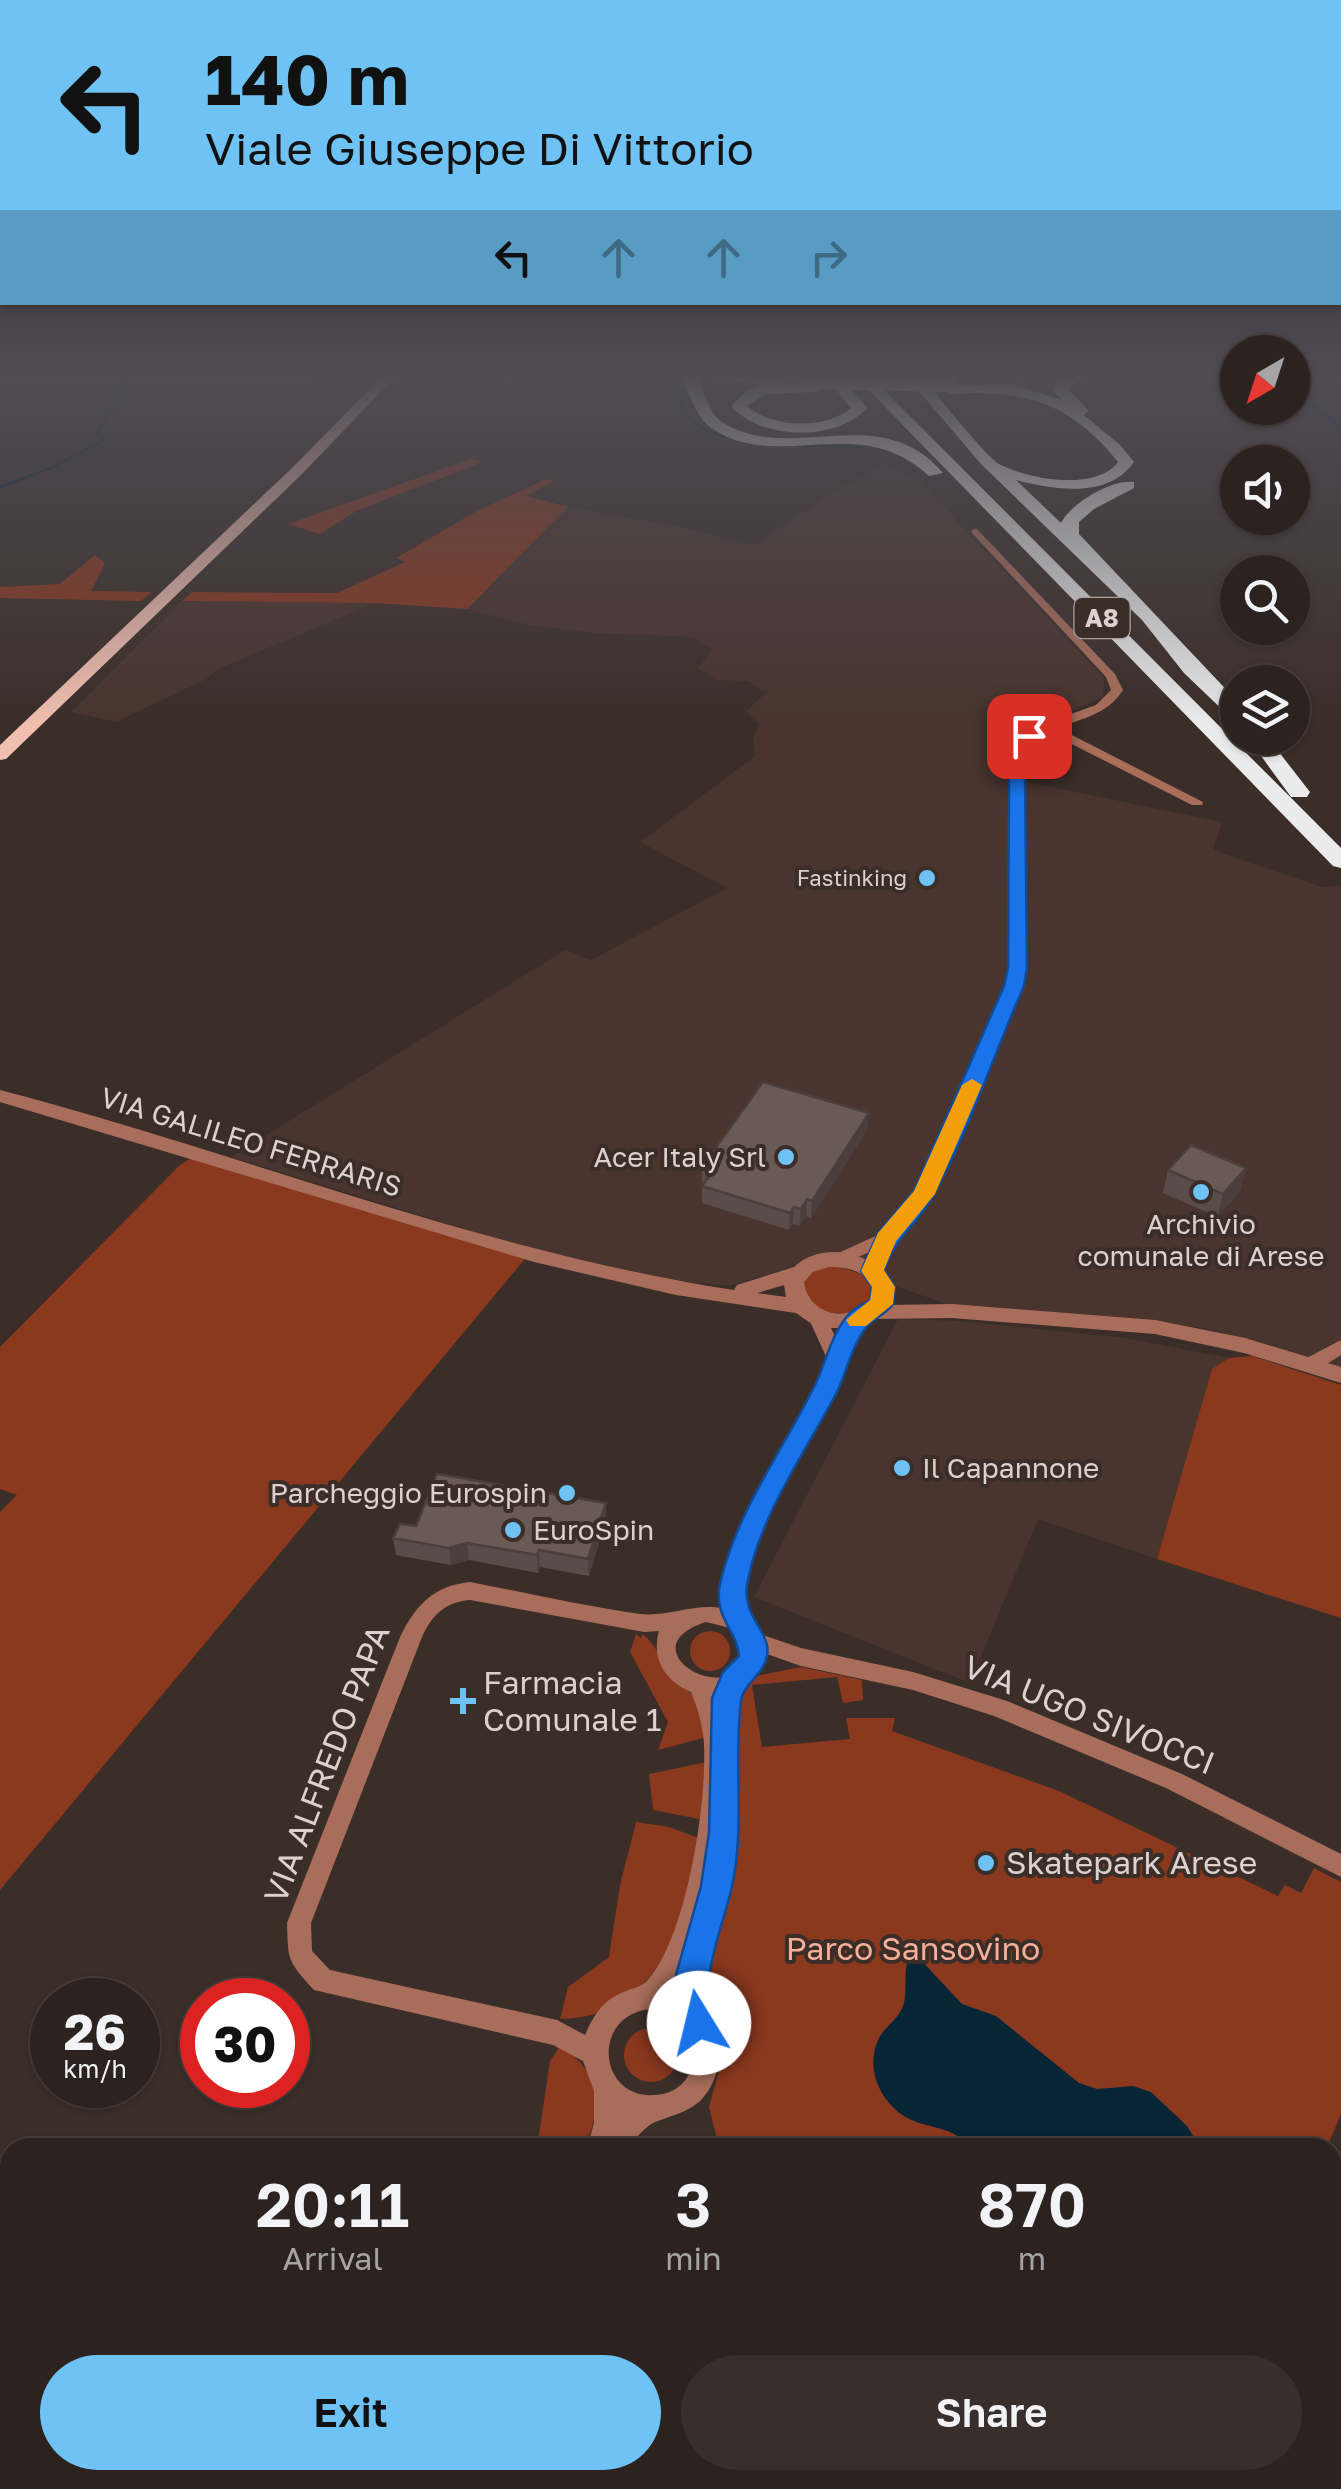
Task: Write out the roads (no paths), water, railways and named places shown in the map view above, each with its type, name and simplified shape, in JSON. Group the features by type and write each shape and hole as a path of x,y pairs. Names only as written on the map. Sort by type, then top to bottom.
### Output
{"highway":[{"path":"958,492 1021,550 1078,594"},
{"name":"A8","path":"975,492 1341,860"},
{"name":"A8","path":"997,492 1220,712"},
{"path":"1022,492 1106,574"},
{"path":"1113,492 1084,508 1069,522 1072,538 1220,695"},
{"path":"1262,755 1341,833"},
{"path":"1271,755 1300,792"}],"main road":[{"path":"0,755 276,492"}],"street":[{"path":"716,1293 762,1287 816,1262 840,1259 886,1238 924,1194 1014,986 1018,968 1018,756 1024,742 1046,727 1107,704 1116,696 1116,684 976,531"},
{"path":"1046,727 1196,802"},
{"name":"VIA GALILEO FERRARIS","path":"0,1096 486,1242 649,1283 809,1312"},
{"path":"690,2012 692,1975 716,1886 724,1832 726,1710 746,1662 733,1587 758,1515 837,1360 866,1315 884,1296 878,1279 886,1238"},
{"path":"840,1259 952,1311"},
{"path":"799,1273 793,1290 837,1360"},
{"path":"809,1312 845,1322 866,1315 952,1311 1155,1327 1341,1375"},
{"path":"1310,1365 1341,1347"},
{"path":"665,1642 679,1622 706,1612 733,1587"},
{"name":"VIA ALFREDO PAPA","path":"595,2054 557,2032 322,1982 300,1956 299,1923 411,1637 426,1608 445,1596 470,1591 644,1622 679,1622"},
{"path":"706,1612 736,1621"},
{"path":"644,1622 665,1642 668,1663 675,1673 699,1686 714,1717 710,1830 684,1937 674,1961 650,1997"},
{"name":"VIA UGO SIVOCCI","path":"746,1662 801,1657 913,1681 999,1708 1174,1781 1341,1866"},
{"path":"699,1686 746,1662"},
{"path":"615,2138 648,2109 684,2098 702,2077 708,2049 699,2023 690,2012 665,1998 632,2000 615,2010 603,2024 595,2054 598,2072 608,2088 619,2099 648,2109"},
{"name":"VIA ALFREDO PAPA","path":"557,2032 603,2024"},
{"path":"605,2138 608,2088"}],"water":[{"path":"917,1956 962,2004 996,2016 1079,2083 1097,2089 1133,2086 1151,2092 1194,2138 958,2138 903,2115 885,2098 873,2063 879,2038 903,2006 908,1960"}],"place":[{"name":"Fastinking","path":"927,878"},
{"name":"Acer Italy Srl","path":"786,1157"},
{"name":"Archivio comunale di Arese","path":"1201,1192"},
{"name":"Il Capannone","path":"902,1468"},
{"name":"Parcheggio Eurospin","path":"567,1493"},
{"name":"EuroSpin","path":"513,1530"},
{"name":"Farmacia Comunale 1","path":"463,1701"},
{"name":"Skatepark Arese","path":"986,1863"}],"park label":[{"name":"Parco Sansovino","path":"913,1949"}]}
